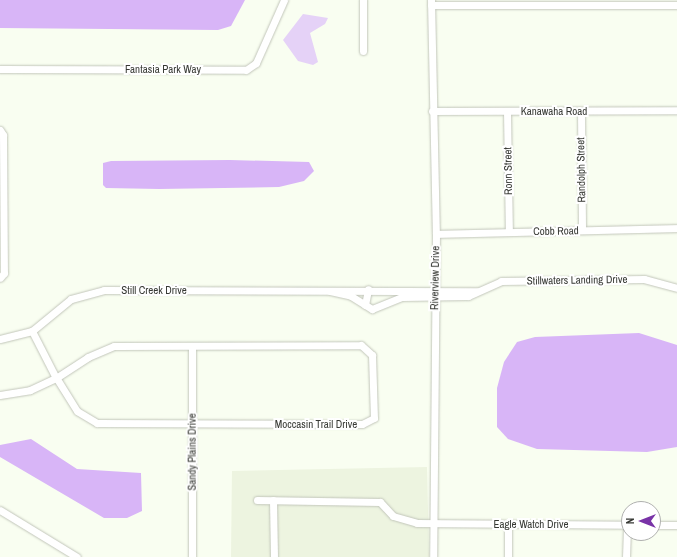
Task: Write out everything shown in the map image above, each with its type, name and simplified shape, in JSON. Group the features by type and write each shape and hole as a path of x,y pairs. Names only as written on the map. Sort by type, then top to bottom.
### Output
{"street":[{"name":"Fantasia Park Way","path":"0,69 246,70 256,63 284,0"},
{"path":"363,0 363,51"},
{"path":"430,2 677,5"},
{"name":"Riverview Drive","path":"430,2 436,234 432,524 433,557"},
{"name":"Randolph Street","path":"581,110 582,230"},
{"name":"Kanawaha Road","path":"432,111 677,110"},
{"name":"Ronn Street","path":"507,111 509,232"},
{"path":"0,130 3,135 2,205 4,273 0,278"},
{"name":"Cobb Road","path":"436,234 677,228"},
{"name":"Stillwaters Landing Drive","path":"436,294 468,296 501,281 644,279 677,288"},
{"path":"365,305 368,289"},
{"name":"Still Creek Drive","path":"0,339 32,331 71,299 104,290 368,289 436,294"},
{"name":"Still Creek Drive","path":"322,290 351,296 365,305 380,309 402,297 436,294"},
{"name":"Moccasin Trail Drive","path":"0,395 30,390 56,378 88,357 114,346 192,347 361,345 372,354 374,418 362,424 97,423 77,411 56,378 32,331"},
{"name":"Sandy Plains Drive","path":"192,347 192,557"},
{"name":"Eagle Watch Drive","path":"257,500 380,502 393,516 406,522 432,524 621,525"},
{"path":"274,500 274,557"},
{"path":"0,510 77,557"},
{"path":"508,524 508,557"},
{"path":"661,525 677,525"},
{"path":"626,557 627,541"}],"shaded area":[{"path":"0,0 245,0 231,26 218,30 0,28"},
{"path":"303,14 328,18 325,24 310,33 318,62 313,65 298,61 283,40"},
{"path":"230,160 309,162 314,171 304,181 279,187 159,189 106,188 103,185 103,163 111,161"},
{"path":"639,333 677,345 677,447 647,452 537,449 508,439 497,427 497,388 504,362 517,342 535,337"},
{"path":"31,439 77,469 141,473 142,511 127,518 104,518 0,457 0,445"},
{"path":"427,467 429,557 231,557 232,471"}]}
